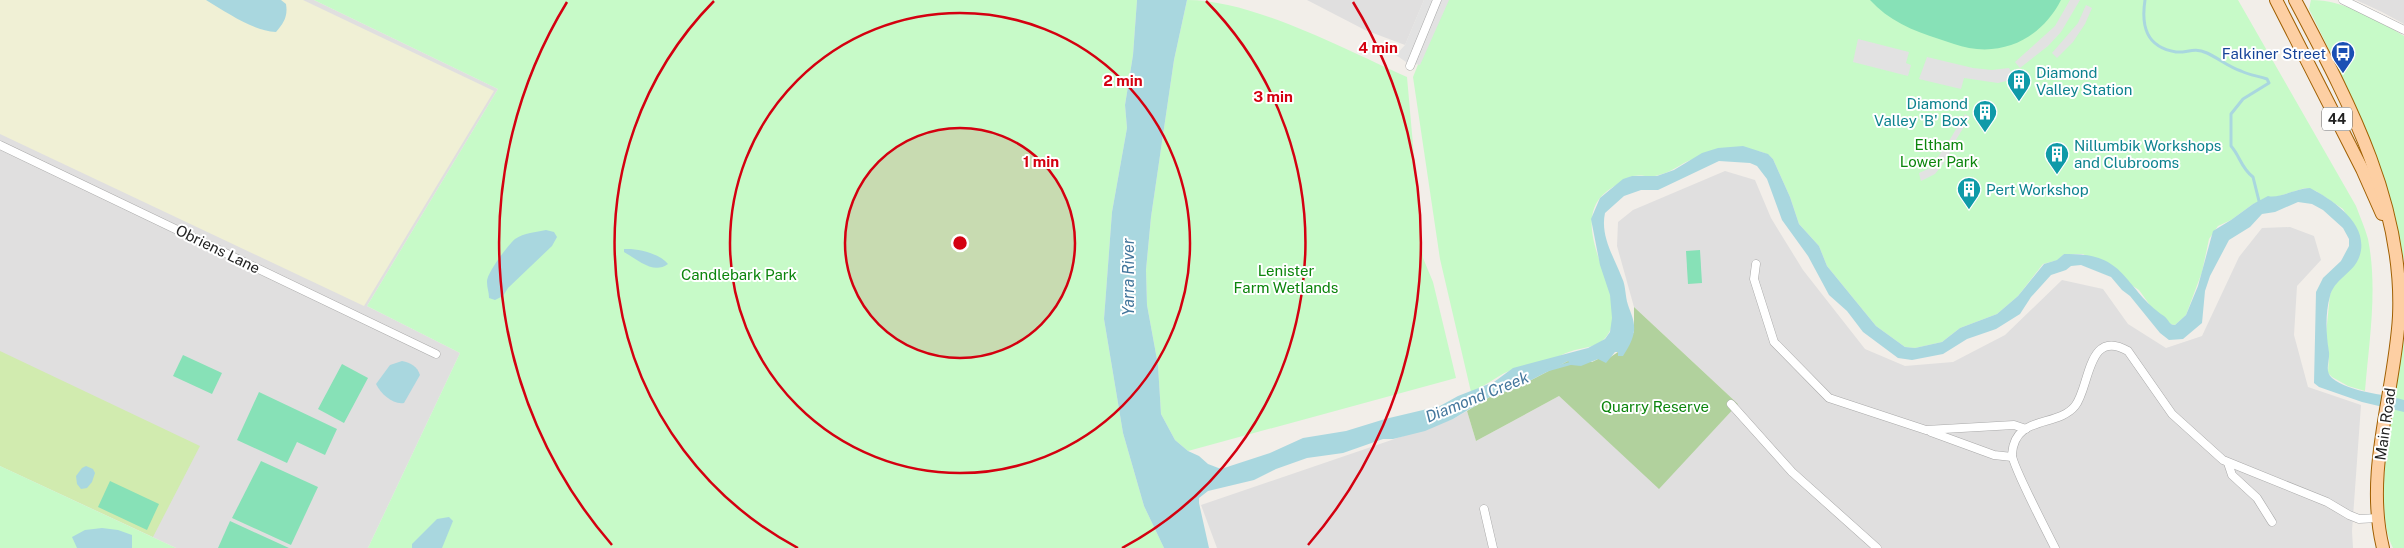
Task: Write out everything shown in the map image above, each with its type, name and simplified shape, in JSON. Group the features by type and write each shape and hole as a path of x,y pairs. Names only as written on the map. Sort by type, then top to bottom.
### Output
{"main road":[{"name":"Main Road","path":"2276,0 2362,169 2394,241"},
{"name":"Main Road","path":"2296,0 2349,107 2372,161 2383,194 2394,241 2399,298 2394,359 2379,463 2378,518 2383,548"},
{"path":"2328,102 2349,107"}],"street":[{"path":"1410,66 1437,0"},
{"path":"2343,0 2404,30"},
{"name":"Obriens Lane","path":"0,145 436,354"},
{"path":"1756,264 1754,279 1774,342 1824,394 1836,401 1926,430 1994,455 2012,458"},
{"path":"2055,548 2012,458 2015,444 2026,429 2036,422 2071,410 2078,402 2096,353 2105,347 2116,346 2132,355 2172,414 2228,463 2327,502 2359,519 2378,518"},
{"path":"1731,404 1792,472 1877,548"},
{"path":"1926,430 2014,424 2026,429"},
{"path":"2228,463 2232,475 2257,498 2272,522"},
{"path":"1484,509 1493,548"}],"shaded area":[{"path":"0,0 314,0 498,89 367,306 460,353 368,548 176,548 0,466"},
{"path":"1307,0 1424,0 1405,45 1365,30"},
{"path":"1424,0 1449,0 1420,65 1406,62 1396,55 1405,45"},
{"path":"2070,0 2080,0 2061,32 2048,46 2020,68 2015,62 2055,26"},
{"path":"2356,0 2404,0 2404,24 2382,12"},
{"path":"2086,5 2092,8 2085,24 2073,42 2057,58 2052,53 2078,23"},
{"path":"1858,39 1909,52 1906,63 1911,65 1908,76 1853,62"},
{"path":"1927,57 1973,68 1992,70 2009,68 2015,79 1998,83 1964,78 1961,89 1919,79"},
{"path":"1965,114 1970,117 1954,143 1949,141"},
{"path":"1945,147 1951,151 1943,164 1935,174 1921,181 1919,173 1930,168"},
{"path":"1725,171 1755,180 1771,218 1803,270 1865,349 1905,366 1953,362 2005,335 2062,280 2103,289 2128,324 2166,348 2202,336 2239,257 2262,228 2290,227 2314,236 2321,260 2297,286 2294,335 2308,387 2361,405 2352,531 2353,548 1217,548 1201,505 1453,419 1467,411 1476,441 1559,396 1659,488 1738,404 1634,307 1617,246 1618,222 1633,210"}],"green space":[{"path":"0,0 303,0 494,91 364,306 0,134"},
{"name":"Candlebark Park","path":"314,0 1137,0 1133,55 1125,105 1127,128 1112,212 1104,319 1123,433 1144,506 1164,548 368,548 460,353 367,306 498,89"},
{"name":"Lenister Farm Wetlands","path":"1187,0 1213,2 1270,17 1299,28 1407,77 1423,258 1433,282 1456,378 1188,451 1175,440 1161,414 1158,365 1147,305 1146,270 1151,217 1174,60"},
{"name":"Eltham Lower Park","path":"1444,0 2238,0 2356,206 2367,235 2371,258 2372,296 2365,391 2348,386 2328,373 2329,355 2326,334 2330,295 2333,287 2358,260 2360,239 2343,209 2316,191 2305,188 2253,204 2231,220 2218,226 2209,239 2202,272 2186,315 2175,325 2170,324 2152,308 2139,290 2083,254 2064,254 2058,260 2043,264 2018,296 1997,314 1960,328 1942,342 1915,348 1905,347 1876,326 1827,266 1819,246 1799,224 1790,197 1773,159 1767,154 1760,152 1744,151 1699,158 1659,175 1631,177 1613,187 1597,202 1592,219 1593,239 1612,302 1613,321 1606,337 1594,345 1550,360 1508,371 1471,392 1440,259 1413,77"},
{"path":"1870,0 2061,0 2045,23 2023,40 1998,48 1984,49 1969,48 1910,28 1893,19"},
{"path":"2311,0 2336,3 2348,7 2371,17 2404,36 2404,262 2397,229 2378,164 2353,101 2309,9"},
{"path":"1700,250 1702,283 1688,284 1686,251"},
{"name":"Quarry Reserve","path":"1634,307 1738,404 1659,489 1559,396 1476,441 1467,411 1493,395 1514,389 1568,361 1592,362 1598,359 1609,358 1618,352 1634,332"},
{"path":"2404,337 2404,548 2393,548 2387,528 2384,504 2385,475 2391,415"},
{"path":"0,351 200,446 153,537 0,466"},
{"path":"183,355 222,373 212,394 173,376"},
{"path":"342,364 368,378 344,423 318,409"},
{"path":"259,392 337,429 325,455 297,442 287,463 237,440"},
{"path":"261,461 318,487 291,545 232,518"},
{"path":"0,466 176,548 0,548"},
{"path":"110,481 159,504 147,530 98,507"},
{"path":"230,521 289,548 218,548"}],"water":[{"path":"206,0 281,0 286,4 286,16 276,32 267,31 240,20"},
{"name":"Yarra River","path":"1137,0 1187,0 1174,60 1151,217 1146,270 1147,305 1158,365 1161,414 1175,440 1208,464 1221,469 1270,453 1303,438 1346,431 1385,419 1440,406 1458,396 1494,382 1513,368 1588,348 1605,339 1610,332 1612,318 1610,295 1600,265 1591,219 1600,198 1623,179 1632,176 1657,176 1674,170 1702,153 1718,148 1743,146 1768,154 1773,159 1790,197 1799,224 1819,246 1827,266 1876,326 1905,347 1915,348 1942,342 1960,328 1997,314 2018,296 2044,264 2057,260 2064,254 2085,255 2101,259 2113,265 2150,305 2170,323 2175,325 2186,315 2198,286 2213,231 2268,196 2272,197 2310,188 2330,200 2349,216 2356,226 2360,237 2361,248 2358,260 2335,286 2330,296 2326,324 2329,352 2328,372 2332,378 2348,387 2404,400 2404,412 2362,402 2319,387 2314,383 2316,292 2323,278 2341,261 2349,246 2349,239 2343,228 2323,210 2312,204 2298,202 2275,212 2262,214 2250,227 2229,240 2210,276 2205,291 2202,323 2183,339 2169,340 2160,333 2130,296 2111,277 2081,265 2071,266 2066,270 2051,275 2031,297 2020,314 1996,329 1967,339 1943,354 1912,360 1898,358 1863,332 1847,311 1829,295 1808,256 1782,220 1767,179 1757,166 1750,163 1719,161 1658,190 1641,190 1624,196 1605,213 1604,230 1606,238 1623,281 1634,324 1633,338 1623,356 1618,356 1618,352 1615,352 1606,363 1598,359 1581,366 1571,365 1568,361 1514,389 1493,395 1453,419 1425,431 1393,439 1383,439 1343,453 1307,458 1276,469 1254,480 1208,491 1199,498 1199,503 1209,548 1164,548 1144,506 1123,433 1104,319 1112,212 1127,128 1125,105 1133,55"},
{"path":"546,230 554,232 557,237 552,246 508,288 503,296 495,300 489,298 488,278 508,247 519,237"},
{"path":"624,249 648,252 668,264 657,268 645,265 624,252"},
{"path":"402,361 413,365 420,375 404,403 400,403 388,398 376,384 390,365"},
{"path":"86,466 93,469 95,473 92,482 87,488 81,489 77,484 76,476"},
{"path":"449,517 453,521 442,548 412,548 412,544 437,519"},
{"path":"102,528 118,530 132,535 132,548 77,548 72,537 85,530"}],"waterway":[{"path":"2145,0 2145,27 2152,40 2158,45 2176,52 2202,51 2247,74 2267,79 2269,83 2243,99 2231,114 2231,146 2246,170 2253,177 2260,205"},
{"name":"Diamond Creek","path":"1547,370 1572,363"}],"place":[{"name":"Falkiner Street","path":"2343,74"},
{"name":"Diamond Valley Station","path":"2019,102"},
{"name":"Diamond Valley 'B' Box","path":"1985,133"},
{"name":"Nillumbik Workshops and Clubrooms","path":"2057,175"},
{"name":"Pert Workshop","path":"1969,210"}]}
